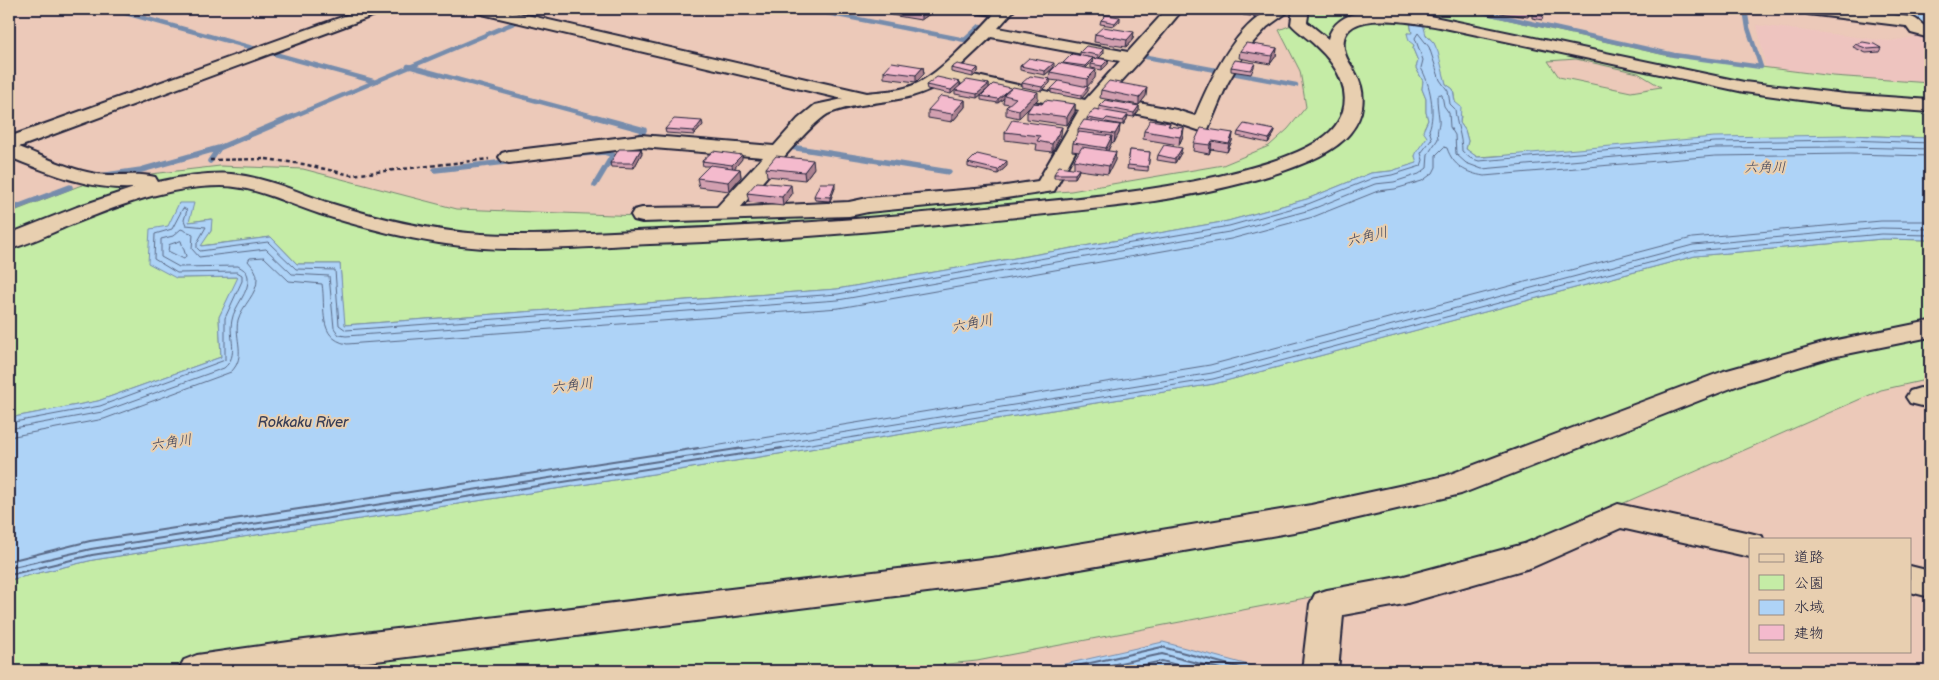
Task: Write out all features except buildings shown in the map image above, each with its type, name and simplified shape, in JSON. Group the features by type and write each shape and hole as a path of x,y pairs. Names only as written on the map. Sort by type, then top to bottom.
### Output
{"street":[{"path":"9,144 378,9"},
{"path":"482,9 862,97"},
{"path":"642,215 849,209 868,205 999,193 1046,186 1092,104 1175,9"},
{"path":"943,74 1092,104 1176,116 1201,125 1225,71 1236,52 1261,23 1284,9"},
{"path":"9,242 126,196 177,185 218,180 234,180 270,187 286,196 364,221 438,236 494,242 550,242 795,231 1127,198 1199,186 1262,170 1303,156 1332,142 1346,126 1353,111 1354,96 1350,79 1336,57 1315,35 1299,24 1301,9"},
{"path":"1446,9 1487,25 1572,50"},
{"path":"1808,9 1910,22 1917,30 1930,33"},
{"path":"1336,57 1334,45 1339,31 1346,22 1376,17 1400,17 1440,22 1744,87 1845,100 1930,106"},
{"path":"723,214 805,123 822,109 862,97 908,94 926,86 943,74 995,22 1134,56"},
{"path":"509,157 641,141 784,147"},
{"path":"9,150 92,180 120,183 209,176 218,180"},
{"path":"197,671 306,655 999,570 1209,536 1310,517 1450,486 1734,377 1827,350 1930,329"},
{"path":"1320,671 1327,604 1404,590 1533,554 1618,516 1749,545"},
{"path":"1912,580 1930,584"}],"lane":[{"path":"965,9 995,22"}],"path":[{"path":"208,161 266,159 303,164 351,175 509,157"}],"shaded area":[{"path":"1757,25 1889,41 1914,37 1914,28 1930,31 1930,83 1833,76 1766,67"}],"green space":[{"path":"1305,9 1408,9 1426,12 1425,9 1441,9 1455,13 1479,13 1665,55 1833,76 1930,83 1930,138 1849,135 1477,157 1466,149 1468,141 1465,130 1460,123 1461,116 1455,102 1453,89 1446,84 1434,43 1409,16 1412,34 1407,33 1414,45 1413,49 1418,61 1416,68 1423,81 1422,89 1426,99 1428,120 1424,128 1427,137 1415,156 1418,163 1391,171 1371,173 1307,199 1228,221 837,289 344,325 340,264 297,264 271,237 200,246 211,231 211,219 189,222 179,203 176,278 239,277 219,317 221,357 98,401 9,418 9,213 79,186 99,180 220,166 303,169 457,209 717,219 1071,191 1223,165 1269,146 1288,129 1306,107 1300,71 1279,30 1304,20","holes":["1576,59 1638,73 1661,87 1631,92 1559,77 1548,61"]},
{"path":"1882,239 1930,240 1930,379 1881,390 1526,546 1326,594 977,661 880,671 9,671 9,580 93,560 679,470 1214,384 1695,256"}],"water":[{"name":"Rokkaku River","path":"1408,9 1419,9 1426,35 1434,43 1438,52 1446,84 1453,89 1455,102 1461,107 1460,123 1465,130 1468,141 1466,149 1477,157 1714,137 1849,135 1930,138 1930,240 1882,239 1695,256 1214,384 679,470 93,560 9,580 9,418 98,401 221,357 219,317 238,277 176,278 148,263 150,229 168,226 179,203 194,203 189,222 212,219 211,231 201,246 271,237 297,264 340,264 345,325 837,289 1228,221 1307,199 1371,173 1391,171 1417,163 1415,156 1427,137 1423,131 1428,120 1426,99 1422,89 1423,81 1416,68 1418,61 1413,49 1414,45 1409,41 1407,33 1412,33"},
{"path":"1840,9 1861,9 1912,16 1915,15 1911,9 1930,9 1930,29 1922,28 1917,19 1914,18"},
{"path":"1163,642 1271,671 1068,671 1052,667"}],"waterway":[{"path":"111,9 373,81"},
{"path":"410,67 547,9"},
{"path":"807,9 965,40 980,26 991,28"},
{"path":"1469,9 1674,55 1761,67 1748,28 1745,9"},
{"path":"1136,55 1296,85"},
{"path":"289,118 410,67"},
{"path":"410,67 600,118"},
{"path":"219,148 292,117"},
{"path":"596,117 644,130 639,140 642,140"},
{"path":"604,152 604,145 607,145"},
{"path":"784,146 949,172"},
{"path":"100,176 141,170 219,148"},
{"path":"210,161 219,148"},
{"path":"580,154 604,152"},
{"path":"595,185 613,155 604,152"},
{"path":"435,170 515,161"},
{"path":"9,210 70,187"}],"water label":[{"name":"六角川","path":"1765,167"},
{"name":"六角川","path":"1367,236"},
{"name":"六角川","path":"972,323"},
{"name":"六角川","path":"572,385"},
{"name":"六角川","path":"171,442"}]}
